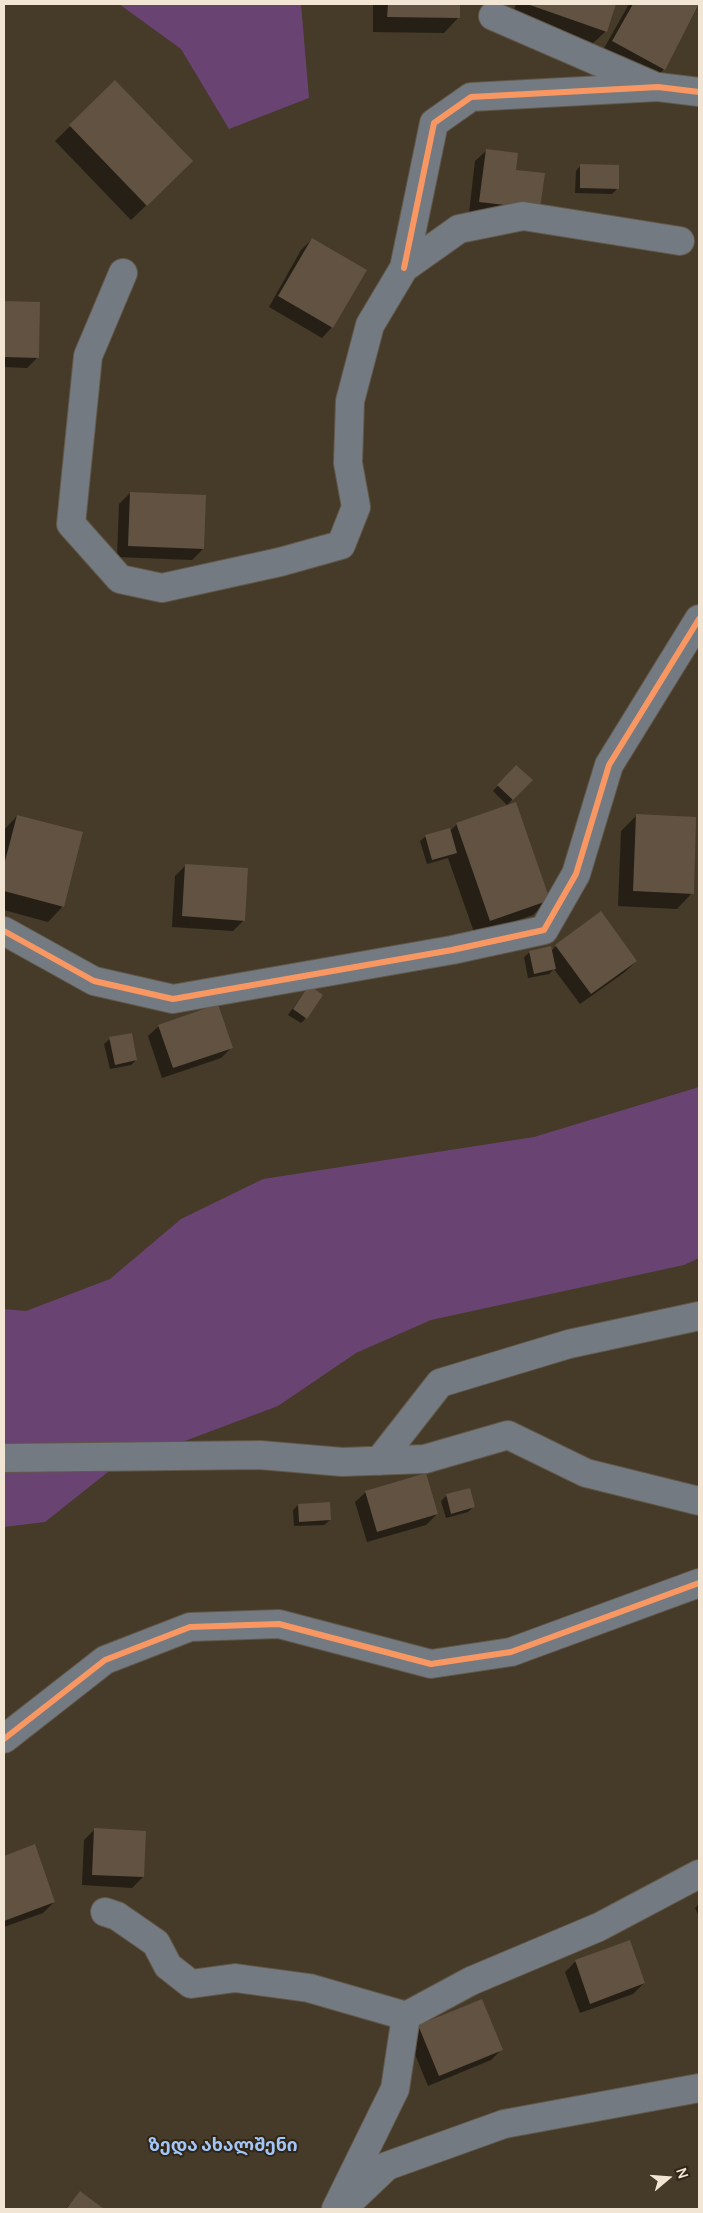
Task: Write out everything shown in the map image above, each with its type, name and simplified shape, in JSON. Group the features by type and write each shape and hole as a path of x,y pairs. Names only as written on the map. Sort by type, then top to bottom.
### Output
{"street":[{"path":"493,16 658,88"},
{"path":"123,273 88,356 71,524 120,579 162,588 280,562 341,545 356,507 348,463 350,401 370,326 404,268 434,123 471,97 658,88 699,92"},
{"path":"404,268 459,229 522,216 680,241"},
{"path":"4,931 94,981 173,999 452,950 544,930 576,874 610,765 699,619"},
{"path":"378,1461 440,1382 569,1344 699,1316"},
{"path":"4,1458 260,1455 342,1462 425,1459 508,1435 586,1473 699,1500"},
{"path":"4,1739 105,1660 190,1627 280,1624 431,1664 511,1652 699,1583"},
{"path":"105,1912 117,1916 156,1943 168,1966 191,1984 235,1978 309,1988 406,2016 472,1981 600,1927 699,1874"},
{"path":"336,2209 395,2089 406,2016"},
{"path":"341,2209 387,2166 504,2124 699,2088"}],"shaded area":[{"path":"119,4 301,4 309,98 229,129 181,49"},
{"path":"699,1087 699,1258 684,1265 431,1320 356,1353 278,1406 113,1468 45,1522 4,1527 4,1309 26,1311 110,1279 181,1219 263,1179 534,1137"}],"building":[{"path":"388,4 460,4 460,18 387,17"},
{"path":"527,4 616,4 607,32"},
{"path":"633,4 699,4 665,70 612,41"},
{"path":"115,80 193,161 147,206 69,125"},
{"path":"486,149 518,153 516,170 545,173 540,209 479,202"},
{"path":"580,164 619,165 619,189 580,188"},
{"path":"312,238 367,270 333,328 278,296"},
{"path":"4,301 40,302 39,358 4,357"},
{"path":"130,492 206,495 204,549 128,546"},
{"path":"516,765 533,780 513,800 497,785"},
{"path":"516,802 550,900 490,921 456,823"},
{"path":"636,814 696,817 694,894 633,891"},
{"path":"17,815 83,832 64,907 4,891 4,865"},
{"path":"450,828 457,853 432,860 425,835"},
{"path":"185,864 248,868 245,921 182,916"},
{"path":"601,911 637,961 591,994 555,945"},
{"path":"551,946 556,969 534,974 529,951"},
{"path":"309,985 323,995 307,1019 293,1009"},
{"path":"218,1004 233,1048 173,1068 158,1025"},
{"path":"132,1033 137,1060 115,1065 109,1037"},
{"path":"426,1473 438,1514 377,1532 365,1491"},
{"path":"470,1488 475,1507 451,1514 446,1494"},
{"path":"330,1502 331,1520 299,1522 298,1504"},
{"path":"94,1828 146,1831 144,1877 92,1875"},
{"path":"35,1844 55,1902 4,1921 4,1856"},
{"path":"630,1940 645,1983 590,2004 575,1960"},
{"path":"482,1999 503,2050 439,2076 418,2025"},
{"path":"80,2191 104,2209 66,2209"}],"cycle path":[{"path":"404,268 434,123 471,97 658,87 699,92"},
{"path":"4,931 94,981 173,999 452,950 544,930 576,874 609,765 699,619"},
{"path":"4,1739 105,1660 190,1627 279,1624 431,1664 511,1652 699,1583"}],"district":[{"name":"ზედა ახალშენი","path":"223,2146"}]}
